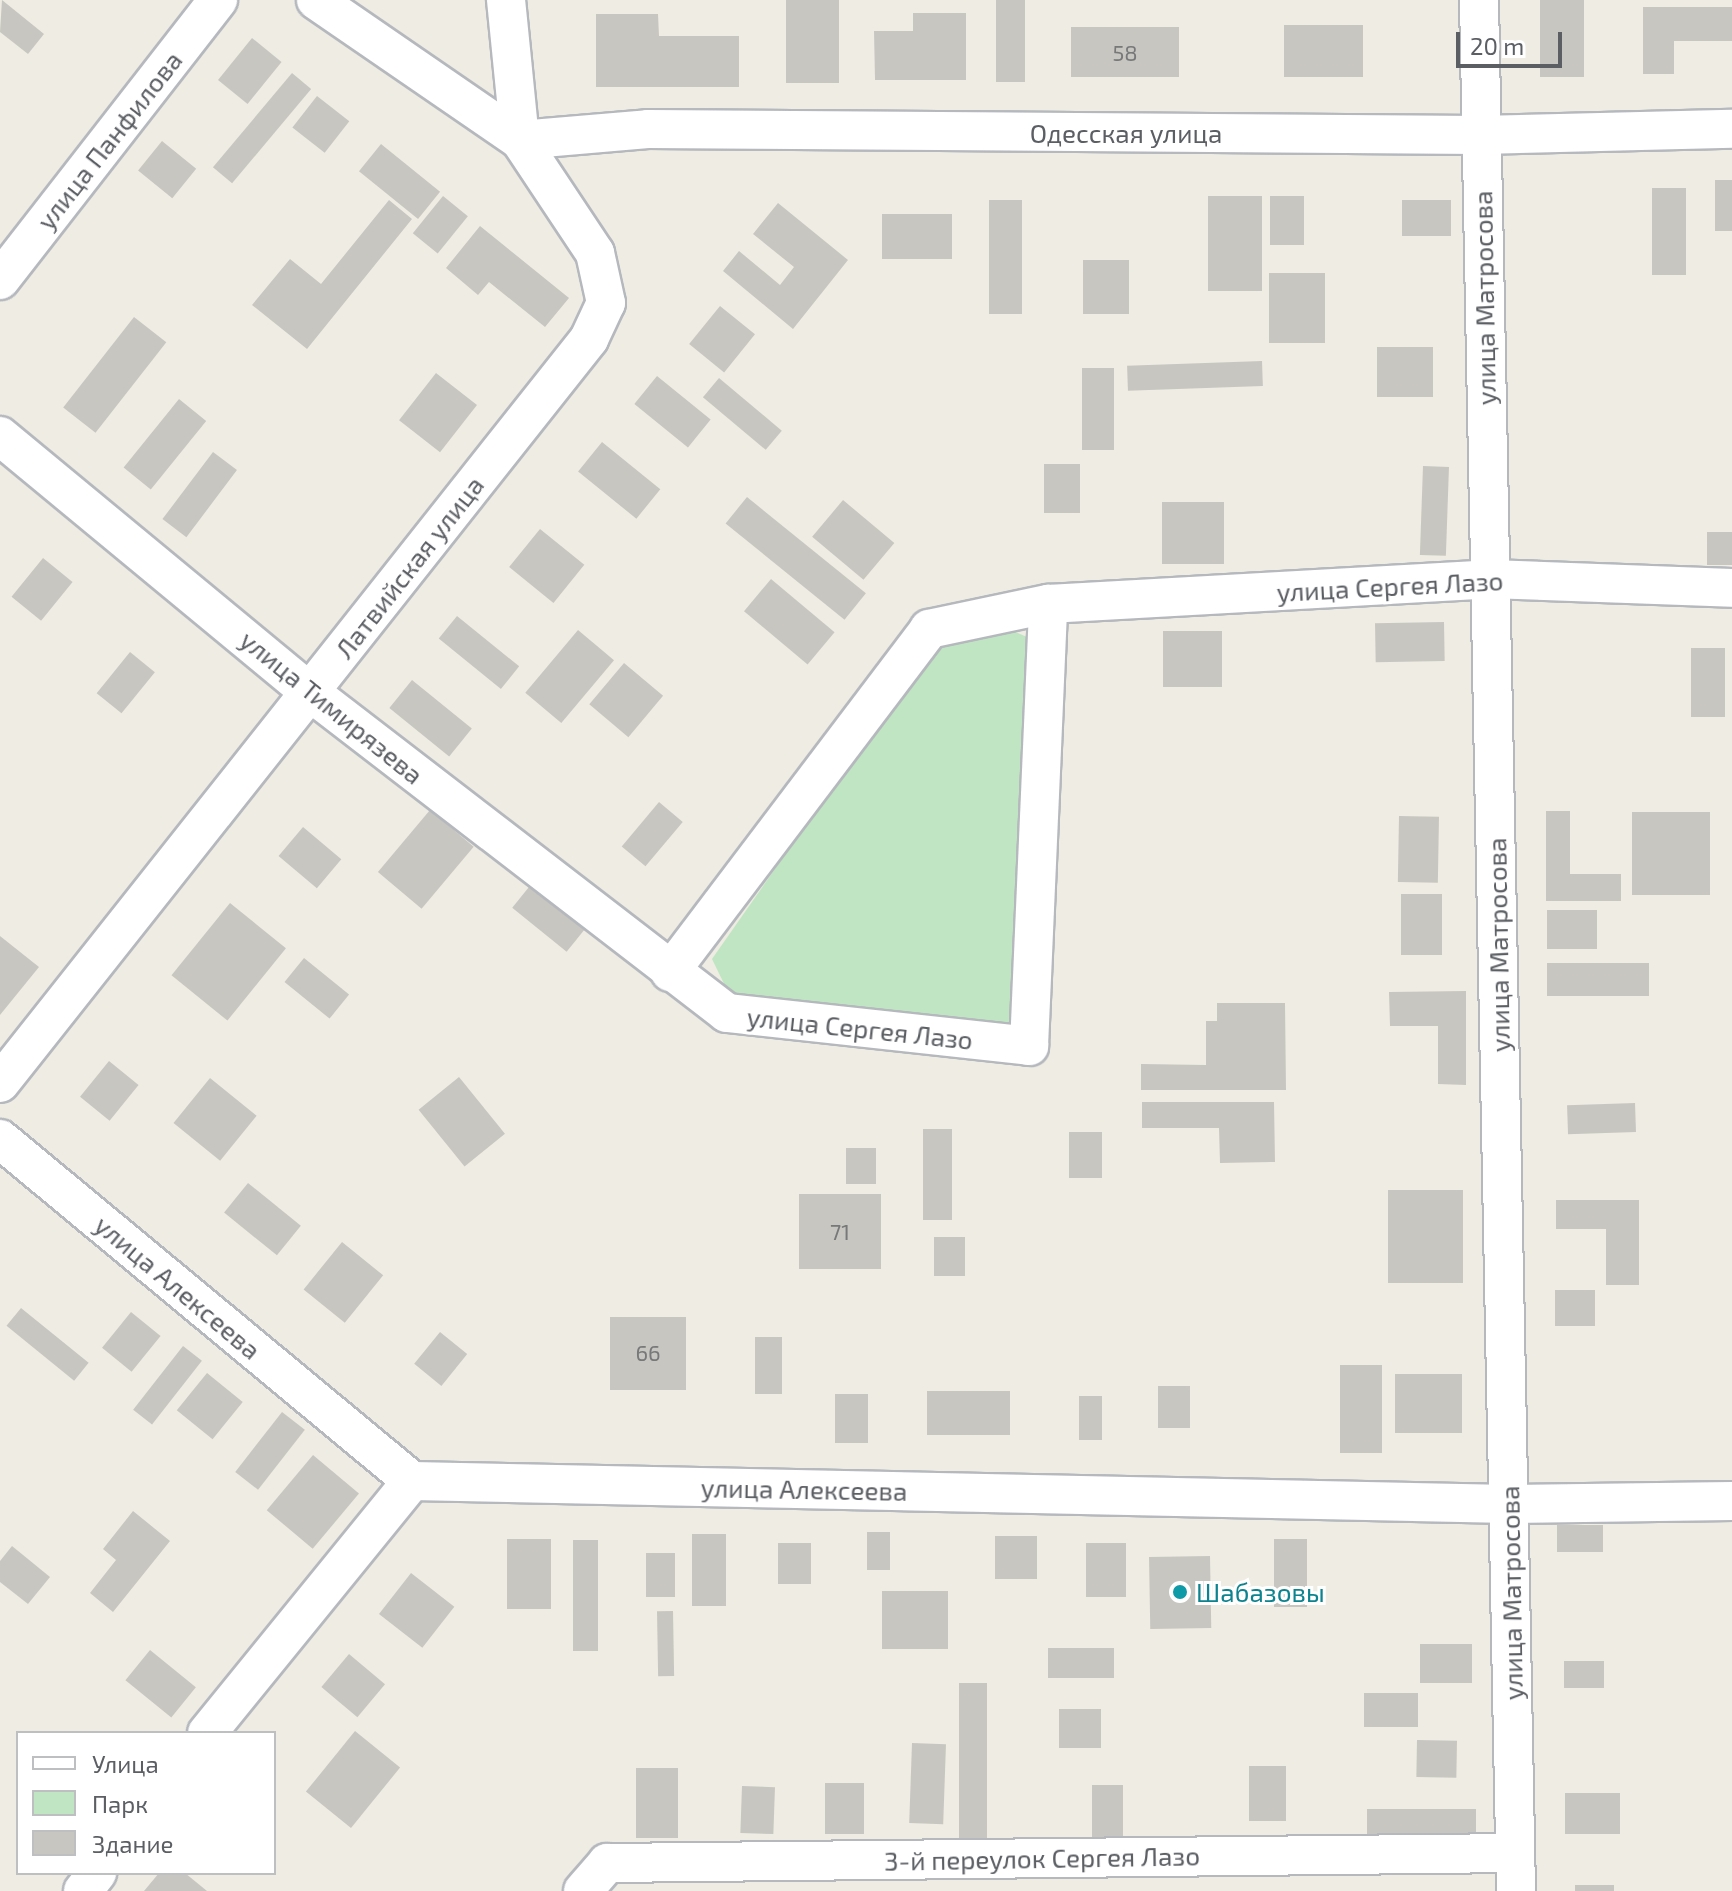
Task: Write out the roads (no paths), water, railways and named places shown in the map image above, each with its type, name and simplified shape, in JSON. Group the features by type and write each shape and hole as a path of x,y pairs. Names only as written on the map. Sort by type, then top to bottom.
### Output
{"street":[{"name":"улица Панфилова","path":"0,280 218,0"},
{"path":"316,0 520,140"},
{"name":"Латвийская улица","path":"0,1083 589,339 606,303 595,253 520,140 506,0"},
{"name":"улица Матросова","path":"1479,0 1516,1891"},
{"name":"Одесская улица","path":"520,140 648,129 1480,135 1732,129"},
{"name":"улица Тимирязева","path":"0,436 310,692 670,972"},
{"name":"улица Сергея Лазо","path":"1048,604 1029,1046 727,1013 670,972 929,629 1048,604 1490,579 1732,588"},
{"name":"улица Алексеева","path":"0,1139 412,1481 1510,1504 1732,1501"},
{"path":"209,1731 412,1481"},
{"name":"3-й переулок Сергея Лазо","path":"583,1891 607,1863 1515,1853"},
{"path":"83,1891 95,1875"}],"place":[{"name":"Шабазовы","path":"1180,1592"}]}
